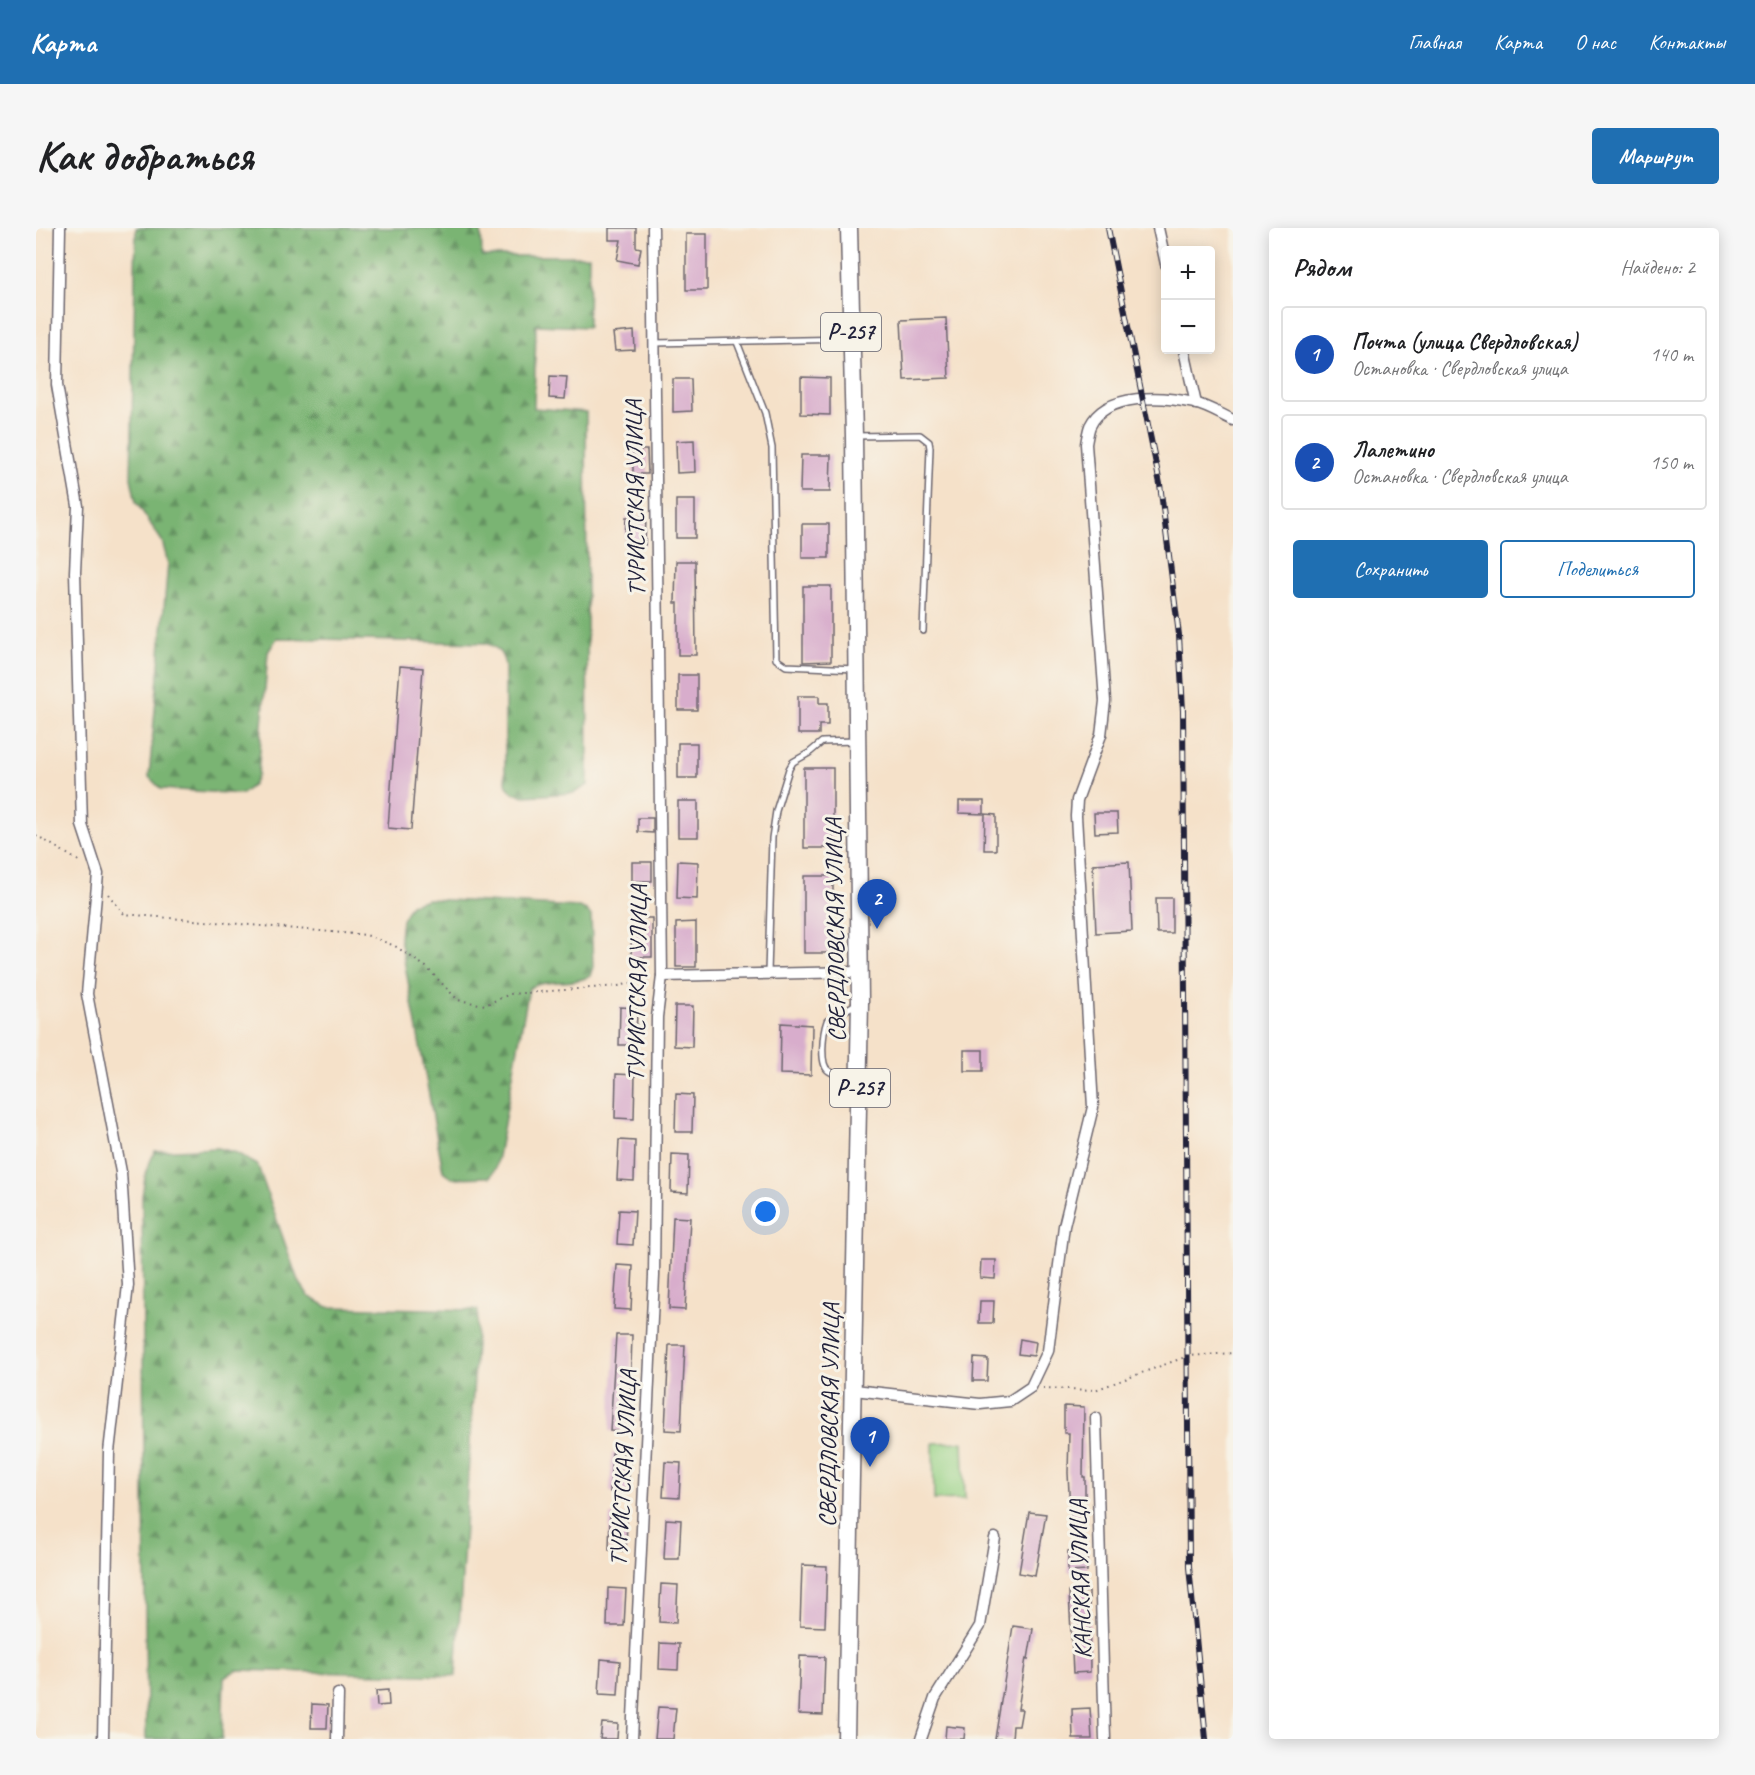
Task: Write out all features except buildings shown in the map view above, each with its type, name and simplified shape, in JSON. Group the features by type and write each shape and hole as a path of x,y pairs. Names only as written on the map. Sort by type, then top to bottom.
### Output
{"highway":[{"name":"СВЕРДЛОВСКАЯ УЛИЦА","path":"846,1739 860,1083 854,436 849,228"}],"street":[{"path":"60,228 57,385 78,506 75,572 81,825 98,874 87,994 121,1172 128,1285 110,1452 103,1739"},
{"name":"ТУРИСТСКАЯ УЛИЦА","path":"632,1739 654,1276 657,1017 662,976 653,228"},
{"path":"1158,228 1162,246"},
{"path":"1185,354 1196,404"},
{"path":"854,1390 980,1404 1010,1401 1031,1387 1048,1351 1064,1226 1093,1107 1076,816 1077,800 1101,735 1105,701 1086,444 1090,426 1103,410 1127,401 1144,398 1196,404 1233,420"},
{"path":"662,976 860,972"},
{"name":"КАНСКАЯ УЛИЦА","path":"1096,1418 1105,1739"},
{"path":"921,1739 935,1698 980,1626 995,1538"},
{"path":"337,1739 338,1694"}],"lane":[{"path":"655,343 851,339"},
{"path":"737,342 765,413 772,448 776,659 786,666 856,669"},
{"path":"854,436 920,435 929,442 923,631"},
{"path":"768,973 772,838 776,811 789,769 793,762 822,742 857,741"},
{"path":"860,1002 827,1021 823,1031 824,1065 828,1071 860,1083"}],"path":[{"path":"36,835 98,874 107,893 124,914 366,935 395,946 426,967 458,1000 485,1005 510,994 618,986 662,976"},
{"path":"1031,1387 1095,1390 1188,1356 1233,1353"}],"green space":[{"path":"136,228 481,228 482,256 589,256 588,327 536,325 534,408 586,412 588,785 574,793 525,796 513,793 507,786 505,776 505,665 500,653 492,646 484,643 277,638 268,652 258,775 253,785 242,794 161,789 149,777 168,563 162,541 136,502 131,478"},
{"path":"428,899 579,907 587,910 591,916 593,967 590,976 575,981 543,983 529,988 496,1167 490,1177 452,1178 443,1171 400,938 402,920 411,904"},
{"path":"218,1148 237,1153 258,1166 297,1278 308,1296 328,1307 478,1310 456,1676 237,1670 224,1677 222,1739 146,1739 142,1196 146,1171 155,1151"},
{"path":"963,1442 965,1499 934,1500 933,1443"}],"railway":[{"path":"1108,228 1160,484 1179,635 1183,711 1189,1567 1206,1739"}],"place":[{"name":"Лалетино","path":"877,929"},
{"name":"Почта (улица Свердловская)","path":"870,1467"}]}
